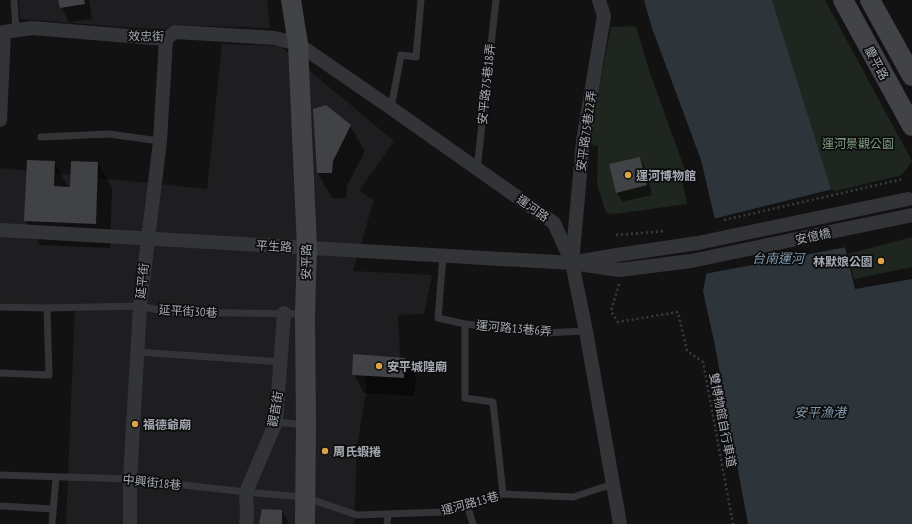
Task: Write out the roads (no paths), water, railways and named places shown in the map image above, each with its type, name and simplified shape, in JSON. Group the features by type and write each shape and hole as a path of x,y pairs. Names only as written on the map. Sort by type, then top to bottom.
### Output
{"street":[{"name":"安平路","path":"292,0 298,44 307,248 305,314 305,524"},
{"name":"安平路75巷22弄","path":"572,263 583,141 604,16 599,0"},
{"name":"慶平路","path":"843,0 912,126"},
{"name":"慶平路","path":"870,0 912,76"},
{"name":"效忠街","path":"16,30 32,28 166,39 175,32 275,38 298,44"},
{"path":"0,120 4,32 16,30"},
{"name":"延平街","path":"130,524 130,479 140,306 160,141 166,39"},
{"name":"運河路","path":"298,44 554,223 572,263 586,330 620,524"},
{"name":"安億橋","path":"572,263 698,243 910,198"},
{"name":"安億橋","path":"572,263 619,276 912,215"},
{"name":"平生路","path":"0,230 572,263"},
{"name":"觀音街","path":"246,524 246,492 276,422 284,313"}],"lane":[{"path":"14,0 16,30"},
{"path":"391,108 401,55 416,57 421,0"},
{"name":"安平路75巷18弄","path":"477,169 496,0"},
{"path":"40,137 109,134 160,141"},
{"name":"運河路13巷6弄","path":"443,256 438,318 465,324 544,333 586,330"},
{"name":"延平街30巷","path":"0,307 47,308 140,306 168,312 305,314"},
{"path":"0,373 49,375 47,308"},
{"name":"運河路13巷6弄","path":"465,324 465,398 493,402 503,494"},
{"path":"138,352 281,362"},
{"path":"276,422 306,425"},
{"name":"中興街18巷","path":"0,475 130,479 304,497"},
{"path":"52,524 56,477"},
{"name":"運河路13巷","path":"304,497 357,515 388,515 444,512 503,494 573,497 613,484"},
{"path":"467,505 473,524"},
{"path":"0,506 53,509"},
{"path":"387,524 388,515"}],"water":[{"path":"644,0 772,0 832,192 855,289 912,279 912,524 748,524 714,341 703,291 716,224 701,160 652,28"}],"place":[{"name":"運河博物館","path":"628,175"},
{"name":"林默娘公園","path":"881,261"},
{"name":"安平城隍廟","path":"379,366"},
{"name":"福德爺廟","path":"135,424"},
{"name":"周氏蝦捲","path":"325,451"}],"park label":[{"name":"運河景觀公園","path":"858,143"}],"water label":[{"name":"台南運河","path":"778,258"},
{"name":"安平漁港","path":"820,412"}]}
